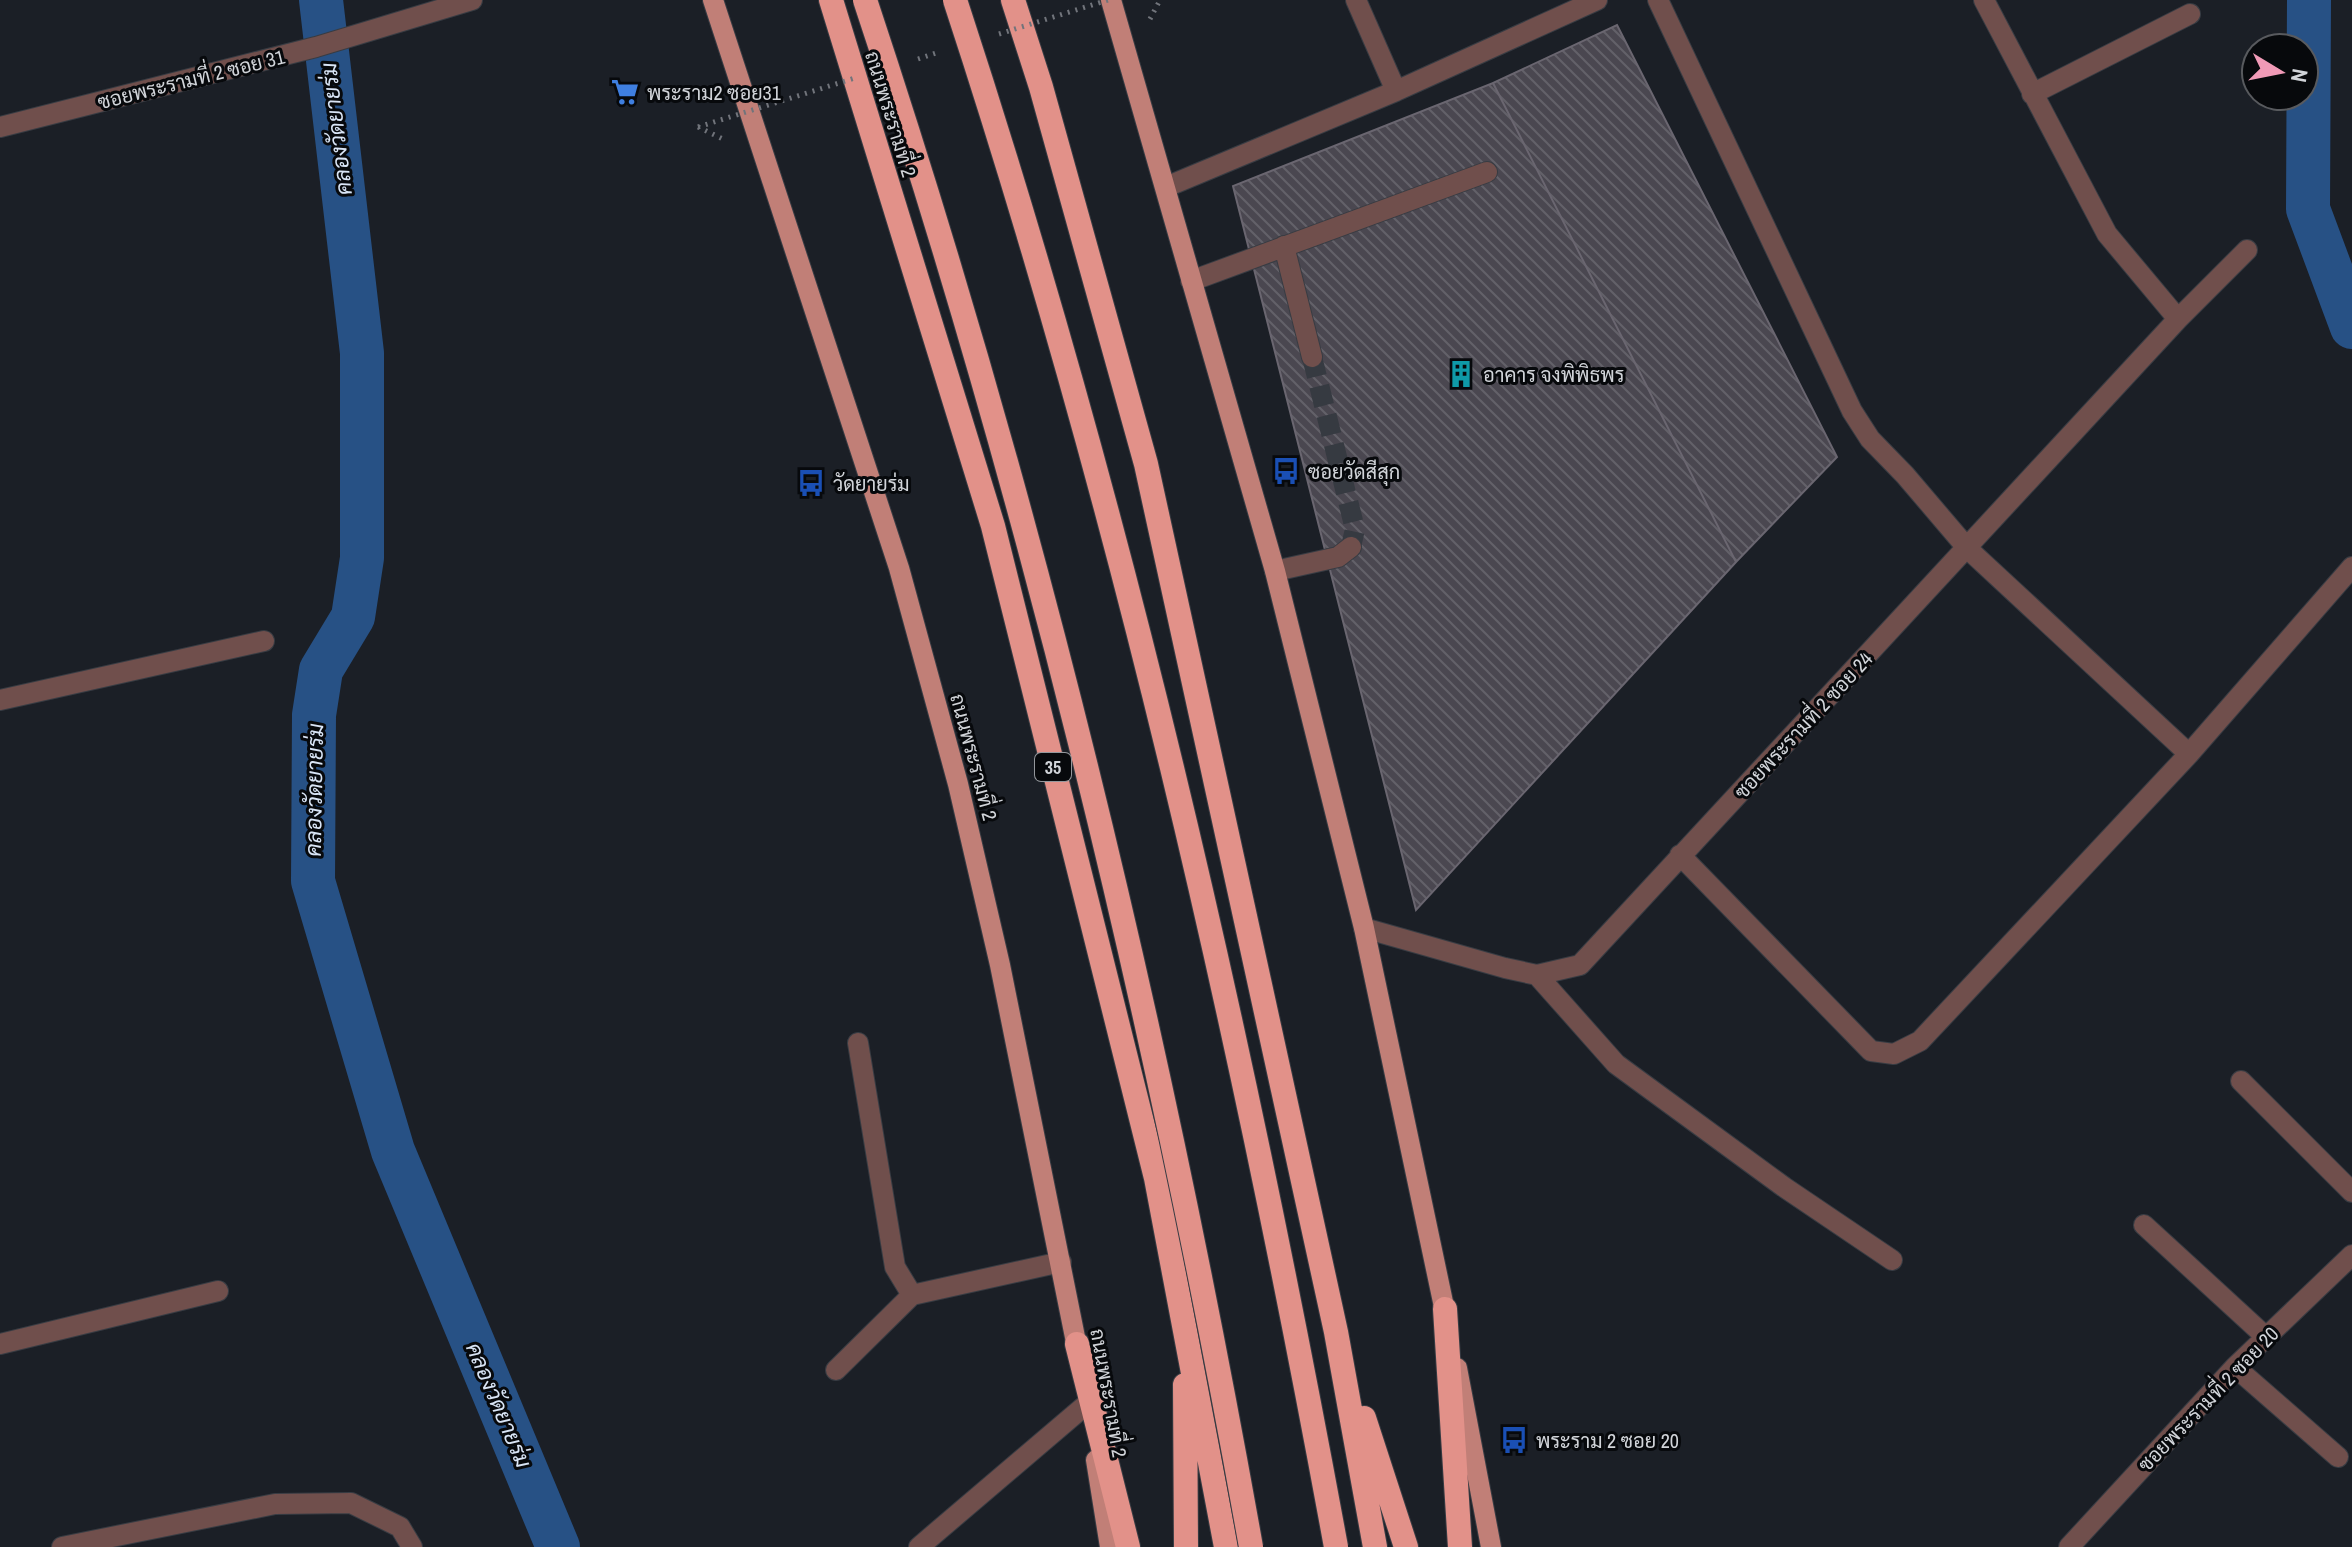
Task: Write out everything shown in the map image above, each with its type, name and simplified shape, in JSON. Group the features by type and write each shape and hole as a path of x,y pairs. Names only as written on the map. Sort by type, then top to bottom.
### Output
{"highway":[{"name":"ถนนพระรามที่ 2","path":"831,0 993,526 1156,1178 1226,1547"},
{"path":"865,0 993,418 1094,798 1178,1168 1251,1547"},
{"path":"955,0 1013,186 1132,605 1258,1142 1336,1547"},
{"path":"1013,0 1041,87 1146,464 1336,1332 1375,1547"},
{"path":"1445,1309 1460,1547"},
{"path":"1185,1327 1186,1547"},
{"path":"1336,1332 1406,1547"},
{"path":"1077,1344 1128,1547"}],"main road":[{"name":"ถนนพระรามที่ 2","path":"713,0 899,568 958,784 1000,965 1061,1262 1088,1403 1110,1547"},
{"path":"1111,0 1275,571 1364,928 1445,1309 1491,1547"}],"street":[{"name":"ซอยพระรามที่ 2 ซอย 31","path":"0,127 316,47 472,0"},
{"path":"1356,0 1396,91"},
{"path":"1166,187 1396,91 1597,0"},
{"path":"1658,0 1852,411 1870,439 1968,549 2189,754"},
{"path":"1984,0 2107,234 2178,319"},
{"path":"2032,94 2190,14"},
{"path":"1191,281 1487,172"},
{"path":"1284,246 1312,357"},
{"name":"ซอยพระรามที่ 2 ซอย 24","path":"1364,928 1537,975 1580,965 2178,319 2247,250"},
{"path":"1275,571 1338,557 1351,547"},
{"path":"1680,855 1871,1051 1894,1054 1920,1041 2189,754 2352,567"},
{"path":"0,700 264,641"},
{"path":"1537,975 1616,1064 1784,1187 1892,1260"},
{"path":"858,1043 895,1267 912,1295"},
{"path":"2241,1081 2352,1192"},
{"path":"2144,1225 2266,1337"},
{"name":"ซอยพระรามที่ 2 ซอย 20","path":"2069,1547 2235,1367 2352,1255"},
{"path":"836,1370 912,1295 1061,1262"},
{"path":"0,1344 218,1291"},
{"path":"2235,1367 2338,1457"},
{"path":"919,1547 1088,1403"},
{"path":"62,1547 152,1538 275,1504 351,1503 400,1527 412,1547"}],"building":[{"path":"1617,25 1837,457 1736,562 1493,83"},
{"name":"อาคาร จงพิพิธพร","path":"1493,83 1736,562 1416,910 1233,186"}],"waterway":[{"name":"คลองวัดยายร่ม","path":"321,0 362,353 362,558 353,617 321,670 314,715 313,881 393,1151 558,1547"},
{"path":"2309,0 2308,209 2352,327"}],"tunnel":[{"path":"1312,357 1355,529 1351,547"}],"place":[{"name":"พระราม2 ซอย31","path":"625,92"},
{"name":"อาคาร จงพิพิธพร","path":"1461,374"},
{"name":"ซอยวัดสีสุก","path":"1286,471"},
{"name":"วัดยายร่ม","path":"811,483"},
{"name":"พระราม 2 ซอย 20","path":"1514,1440"}]}
